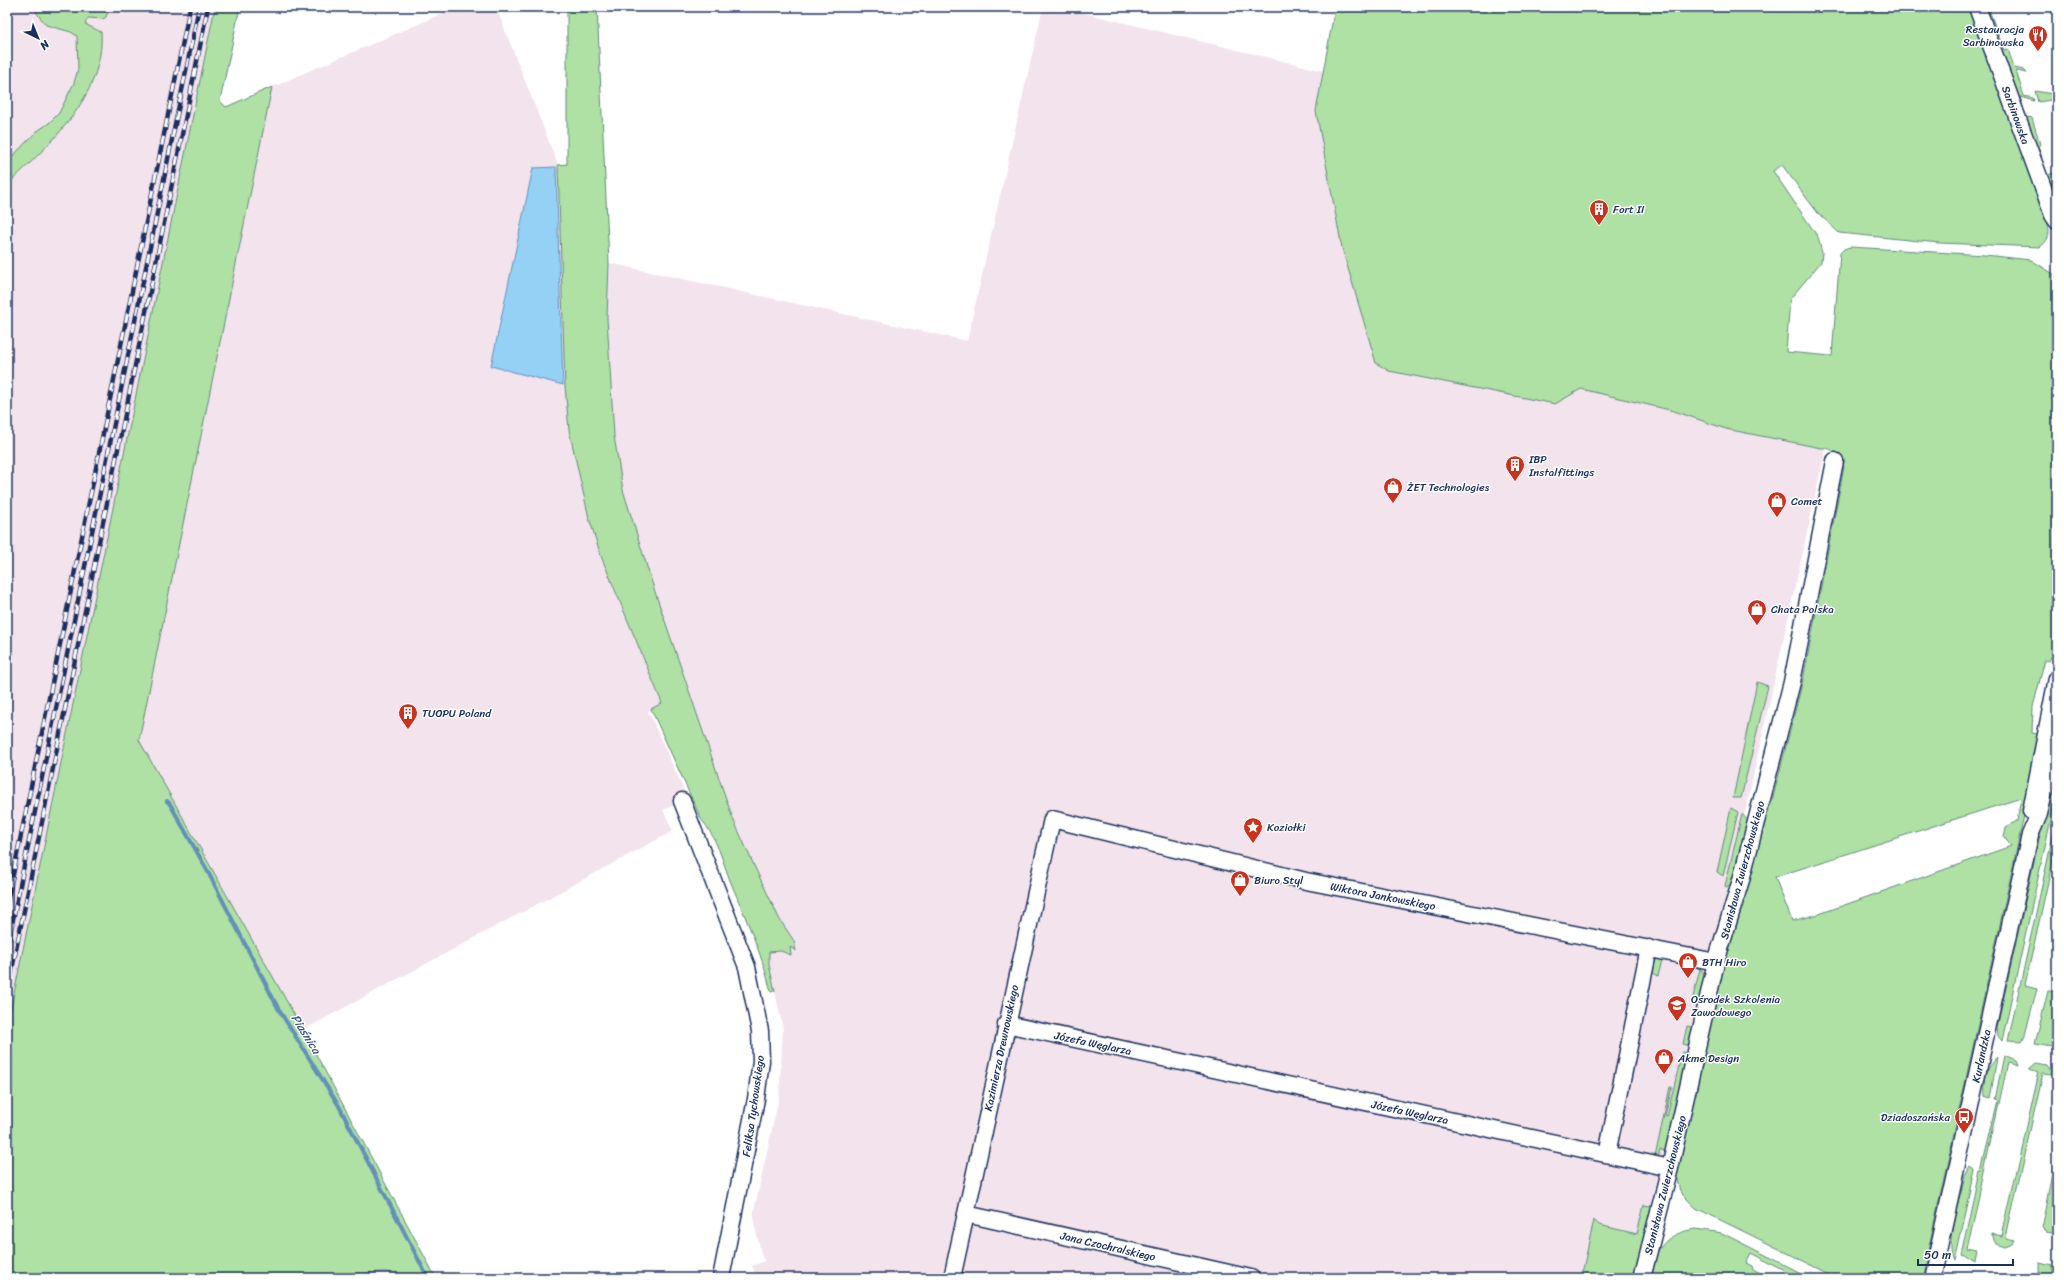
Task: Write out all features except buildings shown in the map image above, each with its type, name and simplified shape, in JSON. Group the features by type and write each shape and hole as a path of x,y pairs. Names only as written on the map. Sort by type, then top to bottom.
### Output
{"street":[{"name":"Sarbinowska","path":"1977,7 2051,212 2057,221"},
{"name":"Stanisława Zwierzchowskiego","path":"1642,1278 1670,1168 1716,962 1740,880 1792,682 1835,461"},
{"name":"Kurlandzka","path":"2030,835 2030,816 2034,787 2057,678"},
{"name":"Kurlandzka","path":"1932,1278 2030,835 2039,814 2057,739"},
{"name":"Feliksa Tychowskiego","path":"682,801 747,967 760,1031 761,1061 756,1099 721,1278"},
{"name":"Wiktora Jankowskiego","path":"1052,819 1306,881 1716,962"},
{"name":"Kazimierza Drewnowskiego","path":"952,1278 1006,1024 1052,819"},
{"path":"1607,1154 1649,948"},
{"name":"Józefa Węglarza","path":"1006,1024 1670,1168"},
{"name":"Jana Czochralskiego","path":"966,1214 1251,1278"}],"shaded area":[{"path":"7,7 215,7 7,1028"},
{"path":"458,7 496,7 558,165 565,386 569,430 601,556 662,704 648,711 688,799 663,810 673,831 303,1030 139,740 272,87"},
{"path":"1043,7 1059,7 1324,71 1316,111 1580,386 1711,421 1725,427 1821,448 1826,447 1642,1278 757,1278 752,1266 765,1261 762,1257 754,1223 754,1211 779,1097 783,1028 769,965 769,952 781,951 794,941 780,920 733,819 654,589 623,490 614,436 607,318 609,263 967,341"}],"green space":[{"path":"37,7 110,7 106,17 103,19 88,18 85,24 101,32 100,55 94,77 84,98 72,117 57,135 7,185 7,162 36,132 49,123 59,113 74,83 78,69 77,36 71,32 46,25 36,12"},
{"path":"215,7 240,7 220,101 226,107 272,87 139,740 303,1030 436,1278 408,1278 396,1273 383,1272 290,1278 7,1278 7,1028"},
{"path":"567,7 597,7 609,263 607,318 614,436 623,490 654,589 733,819 780,920 794,941 796,951 790,947 791,955 781,951 769,952 769,965 775,991 771,992 758,950 719,850 712,834 701,819 651,709 662,703 601,556 589,518 569,430 565,386 558,165 567,164"},
{"path":"1335,7 1988,7 2004,50 2008,49 2014,68 2024,70 2027,73 2016,71 2024,96 2033,98 2034,101 2020,97 2027,119 2029,117 2032,118 2040,144 2038,147 2042,157 2038,159 2044,177 2057,171 2057,202 2041,205 2048,222 2049,233 2045,243 2040,247 1939,243 1839,233 1817,212 1782,165 1773,171 1818,237 1822,253 1821,262 1790,299 1786,352 1832,356 1840,253 1844,249 1850,247 1985,255 2031,260 2057,276 2055,281 2057,283 2057,652 2056,658 2051,657 2049,661 2045,660 2033,707 2032,733 2038,734 2038,739 2041,739 1922,1278 1838,1278 1696,1208 1680,1192 1676,1176 1732,923 1765,812 1771,805 1803,680 1844,467 1836,453 1829,449 1726,429 1674,411 1581,389 1555,404 1389,371 1376,363 1342,248 1316,111","holes":["2021,798 2017,821 2006,827 2004,837 2011,846 1819,914 1792,921 1775,877"]},
{"path":"2035,91 2053,94 2051,100 2038,102"},
{"path":"1757,682 1768,686 1741,798 1733,798"},
{"path":"2057,758 2057,792 2002,1041 1998,1036 1997,1028"},
{"path":"1731,808 1738,812 1723,876 1717,872"},
{"path":"1742,814 1750,823 1734,883 1726,887 1725,886"},
{"path":"2057,817 2057,842 2025,985 2037,988 2025,1035 2022,1041 2008,1040"},
{"path":"1663,956 1658,976 1652,972 1655,958"},
{"path":"1697,964 1706,976 1701,1003 1692,1001 1700,969 1696,967"},
{"path":"2048,991 2057,992 2057,1048 2035,1044"},
{"path":"1687,1026 1696,1028 1692,1046 1683,1044"},
{"path":"1682,1052 1690,1054 1666,1151 1660,1150 1658,1158 1655,1157 1670,1087 1672,1087 1665,1116 1667,1117"},
{"path":"2004,1055 2016,1060 2018,1065 2008,1062 1967,1251 1977,1253 1975,1264 1961,1255 1979,1172 1981,1172 1998,1101 1995,1100"},
{"path":"1997,1057 1990,1099 1985,1097 1985,1081 1990,1066"},
{"path":"2036,1063 2048,1065 2052,1071 2051,1074 2043,1073 2006,1238 2015,1240 2013,1244 2005,1247 1996,1244 1993,1235 2002,1237 2039,1072 2029,1069"},
{"path":"2057,1151 2057,1234 2045,1232 2041,1228"},
{"path":"1970,1168 1974,1171 1954,1260 1951,1252 1951,1242 1954,1219 1965,1177"},
{"path":"1644,1205 1656,1207 1637,1278 1581,1278 1594,1220 1599,1225 1637,1234"},
{"path":"1696,1229 1722,1233 1811,1278 1798,1278 1751,1253 1746,1263 1752,1266 1753,1269 1768,1277 1767,1278 1649,1278 1651,1268 1658,1251 1663,1244 1676,1234"},
{"path":"2039,1262 2051,1265 2051,1278 2039,1278"}],"water":[{"path":"556,167 563,385 491,366 533,168"}],"waterway":[{"name":"Piaśnica","path":"167,801 207,870 279,1010 339,1106 428,1278"}],"railway":[{"path":"7,904 190,7"},
{"path":"7,949 199,7"},
{"path":"7,994 208,7"}],"place":[{"name":"Restauracja Sarbinowska","path":"2038,52"},
{"name":"Fort II","path":"1599,226"},
{"name":"IBP Instalfittings","path":"1515,482"},
{"name":"ŻET Technologies","path":"1393,504"},
{"name":"Comet","path":"1777,518"},
{"name":"Chata Polska","path":"1757,626"},
{"name":"TUOPU Poland","path":"408,730"},
{"name":"Koziołki","path":"1253,844"},
{"name":"Biuro Styl","path":"1240,897"},
{"name":"BTH Hiro","path":"1688,979"},
{"name":"Ośrodek Szkolenia Zawodowego","path":"1677,1022"},
{"name":"Akme Design","path":"1664,1075"},
{"name":"Dziadoszańska","path":"1964,1134"}]}
